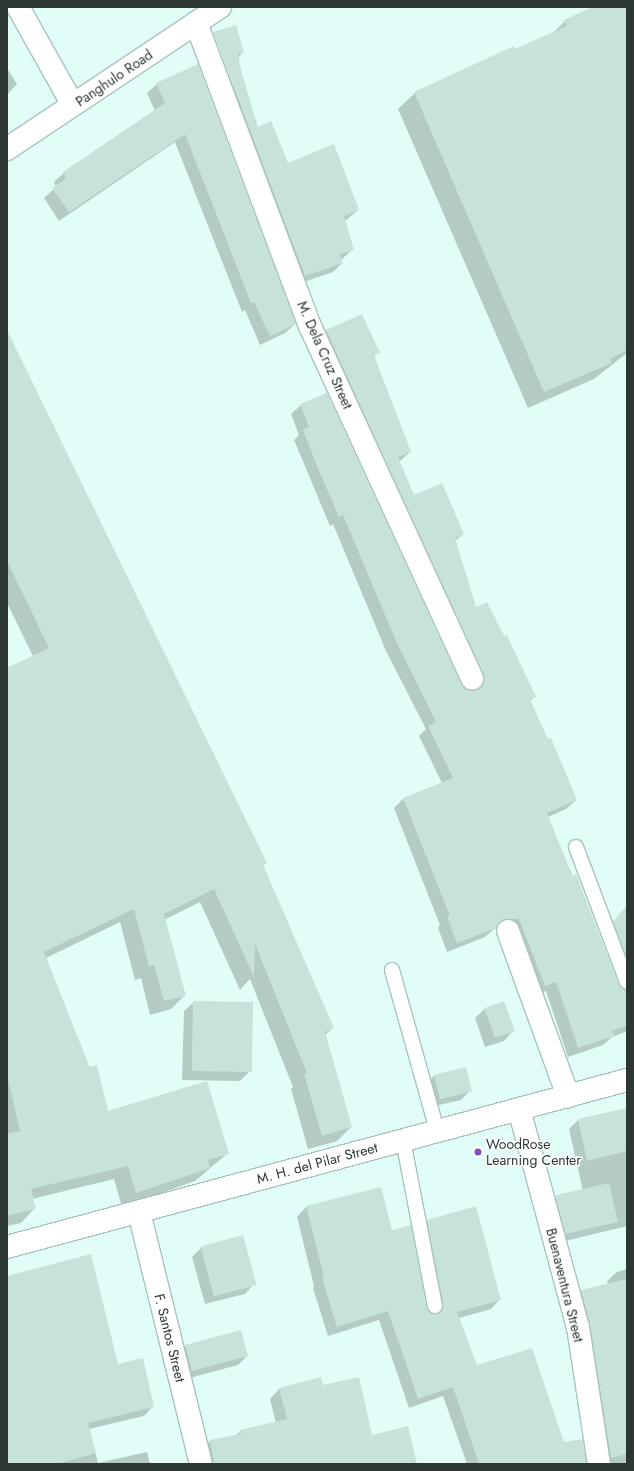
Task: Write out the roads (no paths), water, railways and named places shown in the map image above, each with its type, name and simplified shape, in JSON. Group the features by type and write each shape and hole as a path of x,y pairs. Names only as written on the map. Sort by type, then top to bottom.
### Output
{"street":[{"path":"18,7 72,105"},
{"name":"Panghulo Road","path":"7,149 220,7"},
{"name":"M. Dela Cruz Street","path":"196,23 310,326 472,680"},
{"path":"508,931 568,1096"},
{"name":"M. H. del Pilar Street","path":"7,1247 627,1080"},
{"name":"Buenaventura Street","path":"519,1109 578,1327 599,1464"},
{"name":"F. Santos Street","path":"139,1212 201,1464"}],"lane":[{"path":"576,847 627,982"},
{"path":"392,970 437,1130"},
{"path":"403,1140 435,1306"}],"place":[{"name":"WoodRose Learning Center","path":"478,1152"}]}
